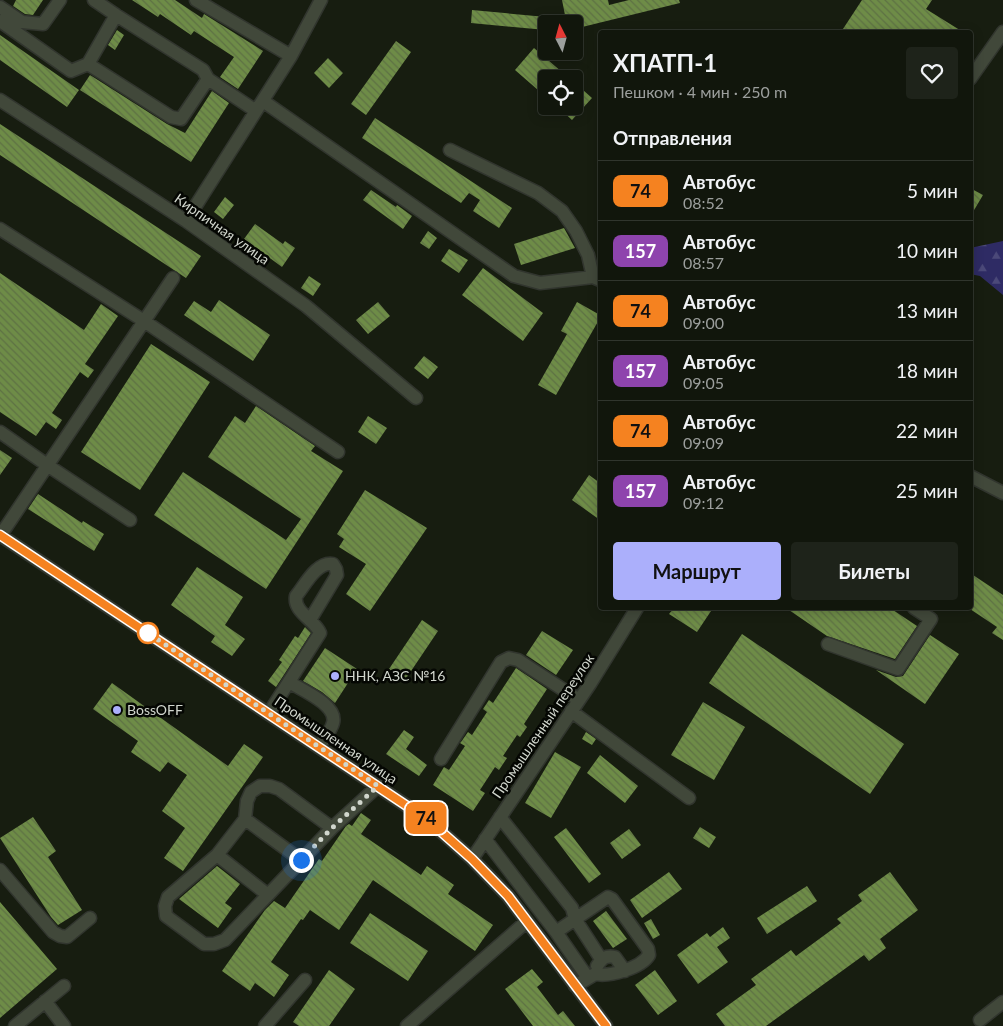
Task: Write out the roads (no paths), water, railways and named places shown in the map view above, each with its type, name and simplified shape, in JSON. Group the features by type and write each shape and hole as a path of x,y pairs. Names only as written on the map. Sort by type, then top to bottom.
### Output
{"street":[{"path":"0,7 22,22 43,24 60,0"},
{"path":"94,0 203,70 208,80 260,106 514,276 540,283 596,279 588,255 576,231 562,211 538,193 450,150"},
{"path":"196,0 291,56"},
{"path":"186,221 291,56 321,0"},
{"path":"0,21 71,71 88,64 116,15"},
{"path":"973,76 999,48 1003,32"},
{"path":"88,64 171,117 181,119 208,80"},
{"name":"Кирпичная улица","path":"0,100 186,221 306,306 416,398"},
{"path":"0,229 144,321 338,452"},
{"path":"0,535 173,278"},
{"path":"0,432 47,466 130,520"},
{"path":"973,478 1003,493"},
{"name":"Промышленная улица","path":"0,535 428,820 472,859 508,896 606,1026"},
{"name":"Промышленный переулок","path":"472,859 572,711 635,610"},
{"path":"828,644 898,669 931,619 917,610"},
{"path":"269,713 320,635 319,630 310,620"},
{"path":"440,759 501,662 509,658 518,660 579,700"},
{"path":"289,682 328,706 333,714 333,723 319,747"},
{"path":"572,711 690,798"},
{"path":"332,828 279,789 270,786 260,786 251,792 247,801 245,819 216,854 168,897 165,906 166,916 204,944 214,944 225,940 332,828 378,786"},
{"path":"500,816 572,908 575,919 601,959"},
{"path":"245,819 301,860"},
{"path":"485,839 592,976"},
{"path":"216,854 268,895"},
{"path":"0,870 53,932 60,936 67,936 90,918"},
{"path":"556,932 608,897 612,898 648,949 649,955 646,959 625,971 612,975 592,976 575,986"},
{"path":"407,1026 526,922"},
{"path":"592,976 601,959 610,956 615,957 625,971"},
{"path":"265,1026 305,980"},
{"path":"15,1026 64,986"},
{"path":"45,1001 64,1026"},
{"path":"978,1024 1003,1002"}],"place":[{"name":"ННК, АЗС №16","path":"335,676"},
{"name":"BossOFF","path":"117,710"}]}
